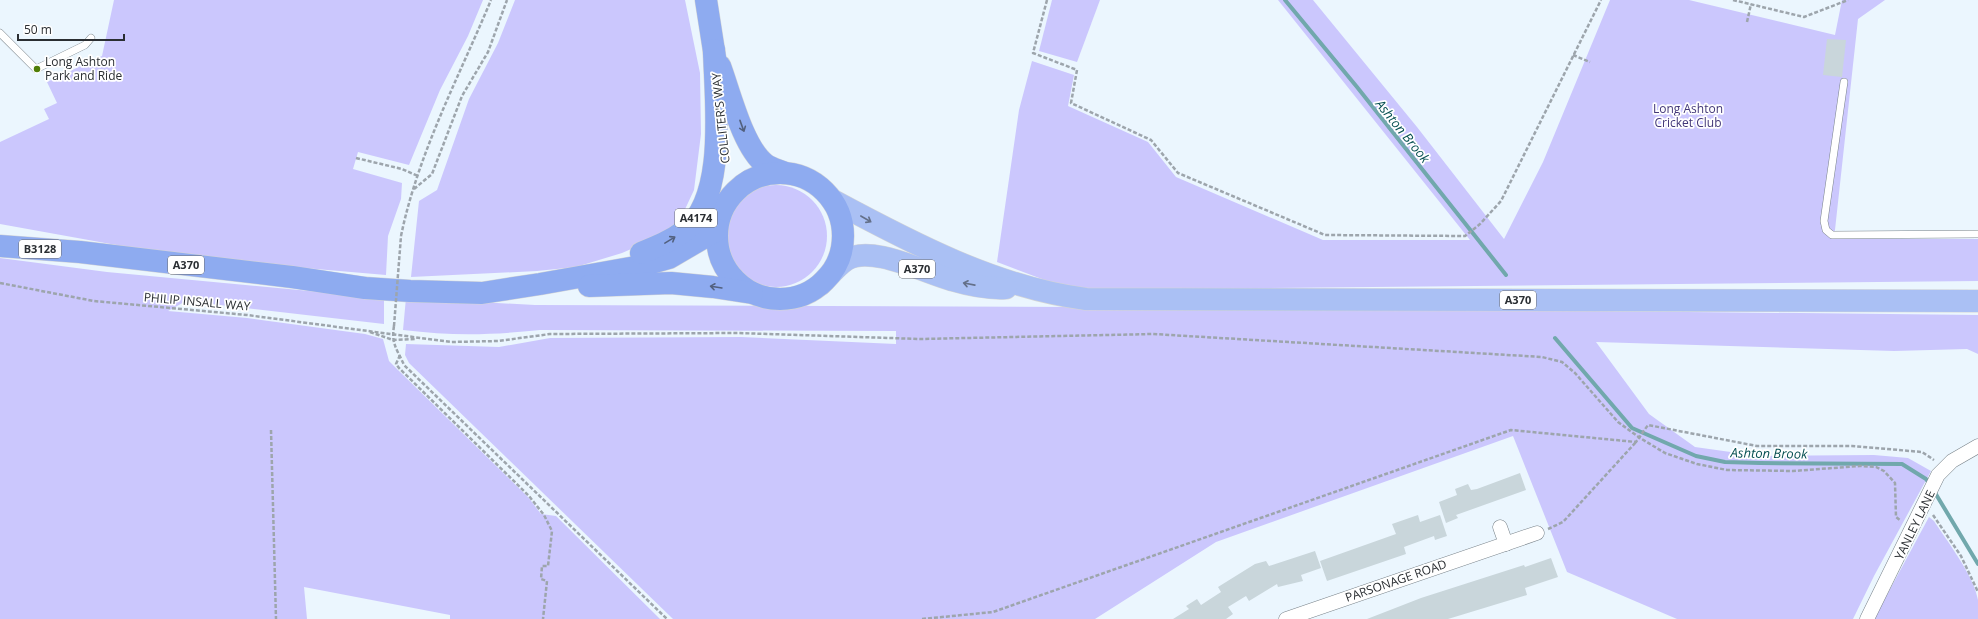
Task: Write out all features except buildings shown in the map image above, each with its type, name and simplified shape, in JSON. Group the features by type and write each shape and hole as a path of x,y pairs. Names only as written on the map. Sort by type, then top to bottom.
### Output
{"highway":[{"name":"COLLITER'S WAY","path":"706,0 714,50 726,151 726,192 720,220"},
{"name":"COLLITER'S WAY","path":"714,50 747,141 755,154 765,164 784,173"},
{"name":"A4174","path":"540,284 623,261 661,245 685,230 704,208 714,177 716,131 714,50"},
{"path":"784,173 808,180 819,187 832,200 842,221 843,244 835,266 821,284 806,293 790,298 772,298 755,294 738,283 726,268 718,249 720,220 733,194 748,182 766,174 784,173"},
{"name":"A370","path":"0,238 80,252 292,277 365,288 402,291 482,293 641,266 669,258 720,220"},
{"name":"B3128","path":"0,246 80,252"},
{"name":"A370","path":"540,284 578,286 671,283 713,287 755,294"}],"main road":[{"name":"A370","path":"832,200 876,225 909,240 1022,286 1057,295 1086,299 1978,300"},
{"name":"A370","path":"821,284 846,260 862,255 877,256 953,281 993,288 1022,286"}],"street":[{"name":"YANLEY LANE","path":"1868,619 1934,486 1938,475 1944,467 1978,446"},
{"path":"1500,527 1506,544"},
{"name":"PARSONAGE ROAD","path":"1286,619 1537,533"}],"lane":[{"path":"0,33 36,69 85,45 90,38"},
{"path":"1844,82 1824,221 1826,230 1832,235 1978,234"}],"path":[{"path":"491,0 471,48 453,83 413,190 401,236 392,335 394,347 400,355 404,365 667,619"},
{"path":"413,190 432,174 462,96 486,57 507,0"},
{"path":"1047,0 1033,53 1078,70 1071,103 1151,140 1178,173 1325,235 1465,236 1480,224 1501,201 1600,0"},
{"path":"1733,0 1804,17 1848,0"},
{"path":"1747,22 1751,4"},
{"path":"1573,55 1590,62"},
{"path":"356,158 402,169 418,176"},
{"name":"PHILIP INSALL WAY","path":"0,283 94,301 247,315 420,338"},
{"path":"365,331 393,340 420,338 450,342 498,341 550,334 738,333 920,339 1153,334 1542,356 1562,362 1575,373 1618,422 1640,438 1665,453 1697,464 1726,470 1793,471 1860,466 1876,467 1884,471 1895,483 1896,517 1913,529"},
{"path":"400,355 396,364 399,368 529,496 544,515 552,531 548,566 542,566 541,579 547,581 543,619"},
{"path":"1537,533 1563,522 1640,438 1648,425 1757,446 1852,446 1922,452 1944,467"},
{"path":"271,430 276,619"},
{"path":"922,619 993,612 1510,430 1636,442"},
{"path":"1924,505 1932,513 1961,556 1978,592"}],"green space":[{"path":"114,0 483,0 468,36 440,90 409,165 358,152 353,169 402,183 401,199 388,236 386,275 281,266 155,252 0,224 0,142 49,119 44,109 57,103 47,82 102,56"},
{"path":"515,0 685,0 700,73 701,134 694,190 680,220 654,239 622,253 576,267 537,271 411,277 419,201 437,190 469,99 498,43"},
{"path":"1052,0 1100,0 1077,62 1039,51"},
{"name":"Long Ashton Cricket Club","path":"1278,0 1313,0 1417,127 1504,239 1543,162 1610,0 1689,0 1835,35 1842,0 1885,0 1858,19 1834,239 1978,239 1978,281 1071,290 997,262 1019,110 1032,61 1074,75 1068,106 1148,142 1176,177 1323,240 1470,240"},
{"path":"776,185 795,189 812,200 823,217 827,236 823,255 812,272 795,283 776,287 757,283 740,272 729,255 725,236 729,217 740,200 757,189"},
{"path":"0,258 107,272 384,298 384,324 186,301 168,311 247,318 365,334 383,339 389,361 528,497 541,514 556,516 660,619 450,619 450,615 304,587 307,619 0,619"},
{"path":"406,298 535,305 1321,308 1978,315 1978,354 1967,349 1894,351 1596,342 1649,414 1695,447 1759,456 1874,455 1908,458 1931,471 1874,576 1853,619 1677,619 1567,572 1513,436 1216,542 1095,619 673,619 409,363 405,355 406,344 499,347 550,338 741,337 896,344 896,331 540,330 488,334 438,333 403,330"},
{"path":"1929,517 1934,521 1953,548 1971,580 1978,600 1978,619 1874,619"}],"waterway":[{"name":"Ashton Brook","path":"1285,0 1357,87 1506,275"},
{"name":"Ashton Brook","path":"1555,338 1632,428 1696,456 1725,462 1902,464 1926,479 1930,485"},
{"name":"Ashton Brook","path":"1934,491 1978,564"}],"place":[{"name":"Long Ashton Park and Ride","path":"37,69"}]}
